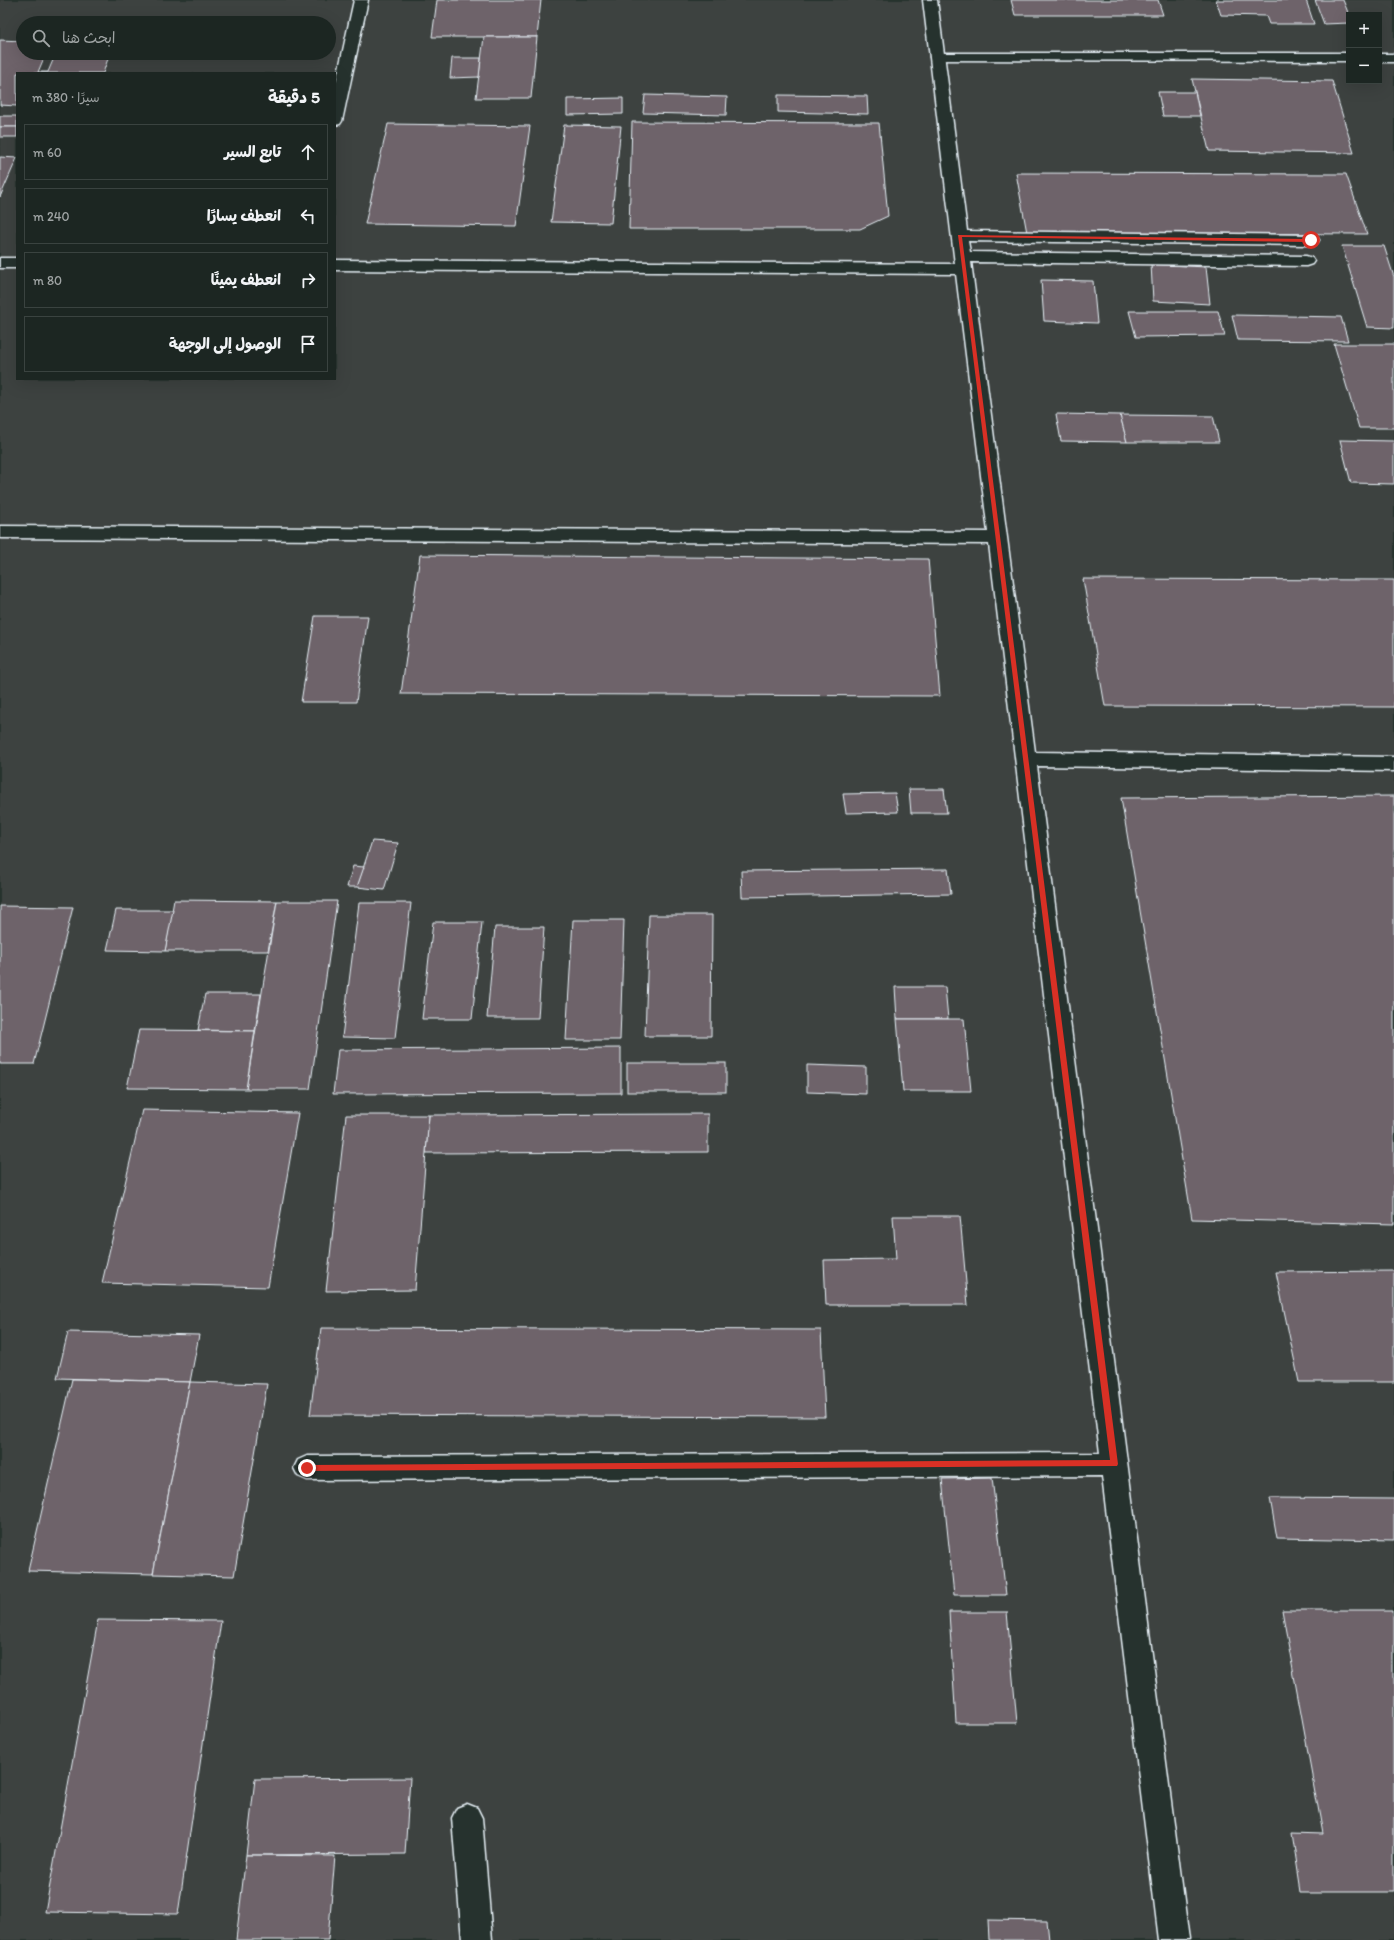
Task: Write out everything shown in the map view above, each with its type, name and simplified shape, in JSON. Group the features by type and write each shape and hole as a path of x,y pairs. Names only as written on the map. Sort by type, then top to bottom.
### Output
{"street":[{"path":"336,116 361,0"},
{"path":"930,0 1174,1940"},
{"path":"937,57 1346,58"},
{"path":"1382,58 1394,58"},
{"path":"960,236 1311,240"},
{"path":"336,265 1306,261"},
{"path":"0,263 16,263"},
{"path":"0,532 998,538"},
{"path":"1026,759 1394,764"},
{"path":"307,1468 1114,1464"},
{"path":"467,1818 477,1940"}],"shaded area":[{"path":"0,0 1394,0 1394,1940 0,1940"}],"building":[{"path":"437,0 541,0 537,37 432,37"},
{"path":"1011,0 1158,0 1163,15 1015,15"},
{"path":"1216,0 1306,0 1314,24 1269,24 1266,16 1221,15"},
{"path":"1315,0 1343,0 1348,12 1346,12 1346,23 1324,24"},
{"path":"484,37 537,37 531,98 476,98"},
{"path":"0,40 16,41 16,60 43,60 38,72 16,72 16,106 0,105"},
{"path":"452,58 481,58 479,77 450,78"},
{"path":"53,60 108,60 103,72 48,72"},
{"path":"1192,79 1332,81 1354,153 1209,151"},
{"path":"1158,92 1195,92 1200,116 1163,116"},
{"path":"645,95 727,97 726,115 643,113"},
{"path":"778,95 867,96 868,114 778,112"},
{"path":"623,98 623,114 567,115 567,99"},
{"path":"0,116 16,116 16,127 0,127"},
{"path":"632,122 879,123 888,216 860,229 629,229"},
{"path":"388,124 530,126 516,226 365,224"},
{"path":"564,125 621,126 611,223 551,222"},
{"path":"0,127 16,127 16,137 0,137"},
{"path":"0,157 16,158 16,160 0,197"},
{"path":"1016,173 1346,174 1367,234 1027,233"},
{"path":"1342,246 1384,246 1394,277 1394,328 1367,327"},
{"path":"1151,264 1206,267 1210,304 1153,301"},
{"path":"1041,280 1093,281 1097,323 1044,321"},
{"path":"1129,311 1218,311 1225,336 1136,337"},
{"path":"1232,315 1341,317 1348,341 1238,340"},
{"path":"1334,344 1394,344 1394,428 1359,428"},
{"path":"1056,414 1120,415 1127,442 1061,441"},
{"path":"1120,415 1213,416 1219,442 1127,442"},
{"path":"1340,440 1394,441 1394,484 1351,483"},
{"path":"420,555 928,559 940,696 401,694"},
{"path":"1083,579 1394,580 1394,707 1105,706"},
{"path":"315,616 368,616 356,702 301,702"},
{"path":"909,789 944,789 947,813 911,813"},
{"path":"895,793 898,812 846,813 843,794"},
{"path":"1394,796 1394,1224 1192,1219 1121,798"},
{"path":"372,841 398,843 384,890 357,887"},
{"path":"353,866 364,867 357,887 347,887"},
{"path":"948,869 951,894 742,897 741,871"},
{"path":"174,900 277,901 268,951 165,951"},
{"path":"277,901 337,901 310,1089 246,1089"},
{"path":"359,903 411,903 395,1038 342,1037"},
{"path":"0,906 73,907 34,1064 0,1064"},
{"path":"116,910 173,910 165,951 107,950"},
{"path":"649,915 712,915 711,1036 645,1036"},
{"path":"573,920 624,920 620,1040 566,1040"},
{"path":"433,922 482,922 472,1019 422,1019"},
{"path":"495,927 544,927 538,1018 487,1018"},
{"path":"895,987 945,987 948,1019 897,1019"},
{"path":"205,994 261,994 255,1031 198,1030"},
{"path":"897,1019 964,1019 971,1091 903,1091"},
{"path":"139,1030 255,1031 246,1089 127,1088"},
{"path":"621,1048 621,1093 333,1094 338,1050"},
{"path":"627,1063 726,1063 726,1092 627,1092"},
{"path":"807,1065 866,1067 866,1094 807,1092"},
{"path":"142,1110 298,1113 268,1287 102,1283"},
{"path":"708,1114 708,1152 426,1153 429,1115"},
{"path":"346,1115 429,1115 415,1290 326,1291"},
{"path":"893,1216 960,1216 968,1305 826,1305 824,1260 896,1259"},
{"path":"1394,1271 1394,1382 1299,1382 1276,1272"},
{"path":"321,1328 821,1330 825,1417 310,1415"},
{"path":"68,1332 199,1335 190,1382 57,1378"},
{"path":"72,1379 190,1382 153,1574 28,1571"},
{"path":"190,1382 267,1384 234,1576 153,1574"},
{"path":"992,1478 1006,1595 954,1595 942,1479"},
{"path":"1270,1498 1394,1499 1394,1540 1277,1538"},
{"path":"1282,1610 1394,1610 1394,1891 1300,1891 1291,1833 1323,1834"},
{"path":"949,1612 1007,1612 1017,1723 956,1723"},
{"path":"98,1620 221,1621 178,1914 45,1912"},
{"path":"410,1778 405,1854 246,1855 255,1779"},
{"path":"246,1855 335,1856 328,1940 236,1940"},
{"path":"988,1920 1047,1921 1049,1940 989,1940"}],"route":[{"path":"307,1468 1114,1464 960,236 1311,240"}]}
